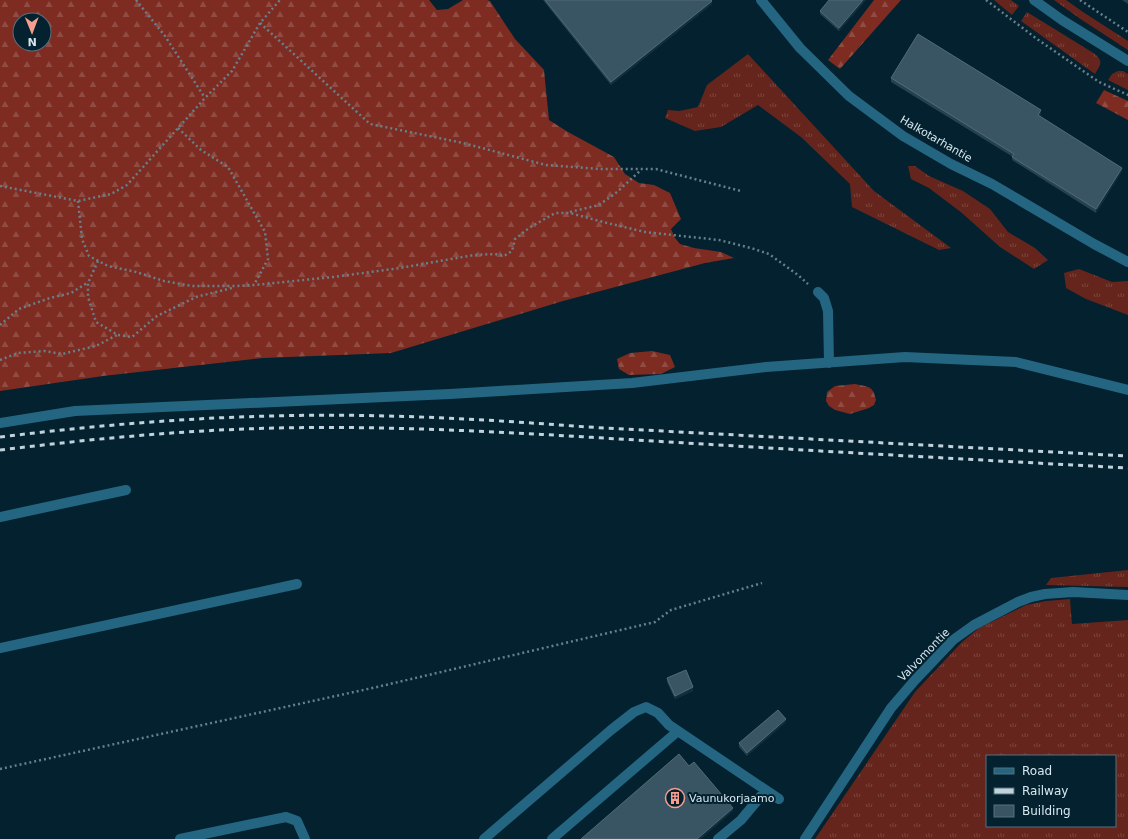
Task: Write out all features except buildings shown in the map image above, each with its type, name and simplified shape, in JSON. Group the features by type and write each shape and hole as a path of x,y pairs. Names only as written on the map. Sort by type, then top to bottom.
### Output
{"street":[{"name":"Halkotarhantie","path":"761,0 800,48 849,96 902,136 992,184 1094,244 1128,262"},
{"path":"1034,0 1062,20 1128,61"},
{"path":"818,292 824,298 828,311 829,363"},
{"path":"0,423 75,411 458,393 632,383 766,368 905,357 1016,362 1128,390"},
{"path":"0,516 126,490"},
{"path":"0,648 297,584"},
{"name":"Valvomontie","path":"805,839 891,708 953,640 974,625 1018,602 1031,597 1045,594 1073,592 1128,594"},
{"path":"484,839 611,730 634,712 646,707 658,713 669,725 779,800"},
{"path":"552,839 678,731"},
{"path":"718,839 741,820 766,790"},
{"path":"180,839 286,817 297,821 305,839"}],"path":[{"path":"136,0 165,36 205,98"},
{"path":"0,186 78,201 111,194 127,185 205,98 232,71 260,23 280,0"},
{"path":"986,0 1037,39 1099,82 1128,95"},
{"path":"1080,0 1128,32"},
{"path":"260,23 370,124 463,143 546,165 600,169 656,169 741,191"},
{"path":"178,128 201,150 228,167 266,232 268,259 254,285"},
{"path":"570,213 599,205 617,192 642,169"},
{"path":"78,201 82,239 89,256 108,266 136,272 164,281 192,286 254,285 400,268 474,255 495,254 504,256 512,251 514,239 529,228 555,213 570,213 645,232 719,240 751,248 769,254 818,292"},
{"path":"98,261 88,283 88,297 96,322 118,335 132,337 157,316 196,297 236,286"},
{"path":"0,325 19,309 50,298 71,293 88,283"},
{"path":"0,360 18,352 44,351 62,354 96,346 118,335"},
{"path":"0,769 377,687 655,622 671,610 762,583"}],"green space":[{"path":"0,0 429,0 437,10 448,9 463,0 490,1 515,39 544,70 549,120 614,157 625,174 639,183 654,185 670,193 681,219 671,229 675,238 680,244 694,248 721,252 734,258 705,263 563,301 391,353 263,358 103,376 0,391"},
{"path":"874,0 901,0 840,69 828,60"},
{"path":"994,0 1011,0 1019,6 1012,15"},
{"path":"1054,0 1066,0 1128,41 1128,50 1079,18"},
{"path":"1027,12 1095,54 1100,59 1100,66 1095,74 1021,21"},
{"path":"748,54 874,191 951,248 939,250 852,207 850,184 801,137 758,105 721,127 695,131 665,118 668,110 679,111 698,107 707,85"},
{"path":"1118,71 1123,71 1128,74 1128,90 1108,80 1112,74"},
{"path":"1104,90 1128,101 1128,120 1096,103"},
{"path":"908,166 915,166 929,176 963,191 990,209 1008,232 1035,248 1048,260 1034,269 1000,247 962,213 929,188 911,179"},
{"path":"1079,269 1112,282 1128,281 1128,315 1086,299 1066,288 1064,273"},
{"path":"652,351 670,355 675,367 661,374 629,375 619,369 617,359 630,353"},
{"path":"855,384 867,386 871,389 876,400 874,405 850,414 835,410 829,406 826,401 827,392 835,386"},
{"path":"1128,570 1128,587 1046,585 1051,578"},
{"path":"1070,599 1072,624 1128,620 1128,839 815,839 915,692 962,642 979,628 1026,605 1046,601"}],"railway":[{"path":"0,437 68,429 171,421 239,417 352,415 509,421 587,427 1128,456"},
{"path":"0,450 173,433 242,429 328,427 431,429 533,434 1128,468"}],"place":[{"name":"Vaunukorjaamo","path":"675,798"}]}
